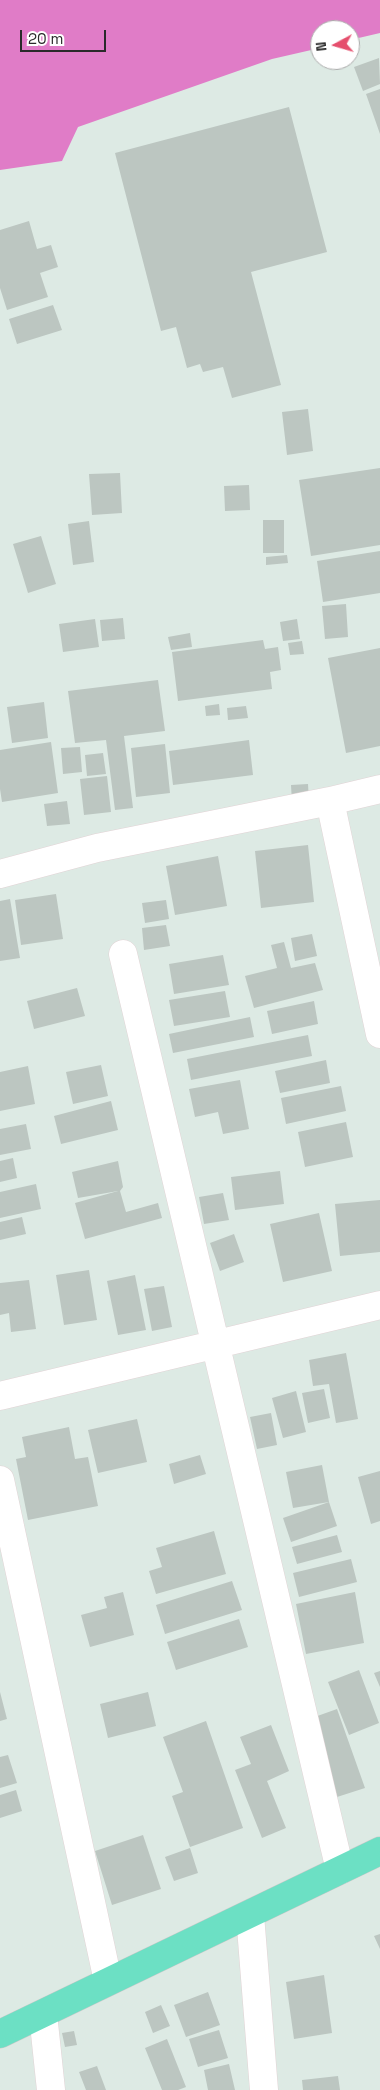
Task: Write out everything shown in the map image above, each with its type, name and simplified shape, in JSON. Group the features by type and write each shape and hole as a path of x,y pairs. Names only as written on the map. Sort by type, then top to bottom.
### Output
{"main road":[{"path":"0,2034 380,1851"}],"street":[{"path":"0,874 98,848 330,801 380,789"},
{"path":"330,801 380,1034"},
{"path":"123,954 340,1870"},
{"path":"0,1396 380,1305"},
{"path":"0,1480 108,1981"},
{"path":"250,1915 264,2090"},
{"path":"43,2014 51,2090"}],"shaded area":[{"path":"0,0 380,0 380,33 360,38 360,20 310,20 310,50 272,59 78,127 62,161 0,170"}],"building":[{"path":"379,58 380,84 363,91 355,70 360,70 360,65"},
{"path":"380,89 380,134 366,94"},
{"path":"289,107 327,252 251,272 281,385 232,398 223,367 203,372 200,364 187,368 176,327 161,331 115,153"},
{"path":"29,221 37,249 51,245 58,267 40,273 48,297 7,310 0,288 0,230"},
{"path":"53,305 62,330 17,344 9,319"},
{"path":"308,409 313,451 287,455 282,412"},
{"path":"380,468 380,545 311,556 299,480"},
{"path":"120,473 122,513 92,515 89,474"},
{"path":"249,485 250,510 225,511 224,486"},
{"path":"263,520 284,520 284,553 263,553"},
{"path":"89,521 94,562 73,565 68,524"},
{"path":"41,536 56,584 28,593 13,544"},
{"path":"380,551 380,593 323,602 317,561"},
{"path":"287,555 288,563 266,565 266,557"},
{"path":"346,604 348,637 325,639 322,606"},
{"path":"123,618 125,639 102,641 100,620"},
{"path":"95,619 99,647 63,652 59,624"},
{"path":"297,619 300,639 283,641 280,622"},
{"path":"190,633 192,647 171,650 168,637"},
{"path":"263,640 265,649 278,647 281,670 270,672 272,689 178,701 172,652"},
{"path":"302,641 304,654 290,655 288,643"},
{"path":"380,648 380,746 346,753 328,658"},
{"path":"158,680 165,731 124,736 133,808 115,810 106,740 75,743 68,691"},
{"path":"44,702 48,738 12,743 7,707"},
{"path":"219,704 220,715 206,716 205,706"},
{"path":"246,706 248,718 228,720 227,708"},
{"path":"249,740 253,775 173,785 169,751"},
{"path":"51,742 58,793 2,802 0,750"},
{"path":"165,744 170,793 136,797 131,748"},
{"path":"80,747 82,772 63,774 61,748"},
{"path":"103,753 106,774 87,776 85,755"},
{"path":"107,776 111,812 84,815 80,779"},
{"path":"308,784 309,802 292,802 291,785"},
{"path":"67,801 70,824 47,826 44,804"},
{"path":"308,845 314,902 261,908 255,851"},
{"path":"218,856 227,906 175,915 166,866"},
{"path":"56,894 63,939 21,945 15,900"},
{"path":"10,899 20,958 0,961 0,901"},
{"path":"166,900 169,919 145,923 142,903"},
{"path":"166,925 170,946 144,950 142,928"},
{"path":"312,934 317,956 295,961 291,938"},
{"path":"284,942 291,968 315,963 323,990 254,1008 245,976 277,968 271,945"},
{"path":"223,955 229,985 174,994 169,964"},
{"path":"77,988 85,1016 34,1029 27,1001"},
{"path":"225,991 230,1017 174,1026 169,1000"},
{"path":"314,1001 318,1024 272,1034 267,1011"},
{"path":"250,1017 254,1037 173,1053 169,1034"},
{"path":"308,1035 312,1056 191,1080 187,1059"},
{"path":"326,1060 330,1083 280,1093 275,1071"},
{"path":"101,1065 108,1096 73,1104 66,1072"},
{"path":"28,1066 35,1104 0,1111 0,1072"},
{"path":"240,1080 249,1129 223,1134 218,1112 195,1117 189,1089"},
{"path":"341,1086 346,1111 286,1124 281,1098"},
{"path":"111,1101 118,1130 61,1144 54,1116"},
{"path":"346,1122 353,1157 305,1167 298,1132"},
{"path":"26,1124 31,1149 0,1155 0,1129"},
{"path":"13,1158 17,1178 0,1182 0,1161"},
{"path":"118,1161 123,1187 120,1191 126,1212 158,1203 162,1218 85,1239 75,1203 118,1191 78,1198 72,1172"},
{"path":"280,1171 284,1204 235,1210 231,1177"},
{"path":"36,1184 41,1209 0,1218 0,1192"},
{"path":"223,1193 229,1220 204,1224 199,1197"},
{"path":"380,1200 380,1252 340,1256 335,1204"},
{"path":"319,1213 332,1271 283,1282 270,1224"},
{"path":"22,1217 26,1234 0,1240 0,1222"},
{"path":"234,1234 244,1262 220,1271 210,1243"},
{"path":"89,1270 97,1320 64,1325 56,1275"},
{"path":"135,1275 146,1330 118,1335 107,1281"},
{"path":"29,1280 36,1329 11,1332 9,1313 0,1315 0,1283"},
{"path":"164,1286 172,1327 152,1331 144,1289"},
{"path":"346,1353 358,1419 336,1423 329,1384 313,1386 309,1360"},
{"path":"324,1389 330,1418 308,1423 302,1393"},
{"path":"296,1391 306,1432 283,1438 272,1398"},
{"path":"271,1413 277,1445 257,1449 250,1417"},
{"path":"137,1419 147,1462 98,1473 88,1430"},
{"path":"69,1427 75,1459 88,1457 98,1506 28,1520 16,1459 26,1457 22,1437"},
{"path":"200,1455 206,1474 174,1484 169,1464"},
{"path":"322,1465 329,1502 293,1508 286,1472"},
{"path":"380,1471 380,1521 371,1524 358,1477"},
{"path":"329,1502 337,1526 291,1542 283,1518"},
{"path":"214,1531 226,1574 156,1594 149,1571 162,1567 156,1548"},
{"path":"337,1535 342,1552 297,1564 292,1547"},
{"path":"351,1559 357,1582 299,1597 293,1573"},
{"path":"232,1581 242,1610 165,1634 156,1605"},
{"path":"123,1592 134,1635 90,1647 81,1615 107,1608 104,1597"},
{"path":"355,1592 364,1643 306,1654 296,1604"},
{"path":"239,1619 248,1647 176,1670 167,1642"},
{"path":"359,1670 379,1723 349,1735 328,1682"},
{"path":"380,1671 380,1687 374,1673"},
{"path":"0,1692 7,1719 0,1721"},
{"path":"148,1692 156,1726 108,1738 100,1704"},
{"path":"337,1709 365,1788 337,1797 309,1719"},
{"path":"206,1721 243,1828 190,1847 172,1796 183,1792 163,1737"},
{"path":"271,1725 289,1771 267,1781 286,1828 262,1838 235,1770 251,1764 240,1737"},
{"path":"8,1755 17,1783 0,1788 0,1757"},
{"path":"16,1790 22,1811 0,1818 0,1795"},
{"path":"143,1835 161,1889 112,1905 95,1851"},
{"path":"190,1848 198,1873 174,1881 165,1857"},
{"path":"380,1934 380,1949 374,1936"},
{"path":"324,1975 332,2033 294,2039 286,1982"},
{"path":"208,1992 220,2025 186,2037 174,2005"},
{"path":"161,2005 170,2026 153,2033 145,2012"},
{"path":"219,2030 228,2058 198,2067 189,2039"},
{"path":"74,2031 77,2045 65,2047 62,2033"},
{"path":"167,2039 186,2087 178,2090 162,2090 145,2048"},
{"path":"229,2064 235,2090 208,2090 204,2070"},
{"path":"97,2066 106,2090 86,2090 79,2072"},
{"path":"338,2076 340,2090 303,2090 302,2080"}]}
